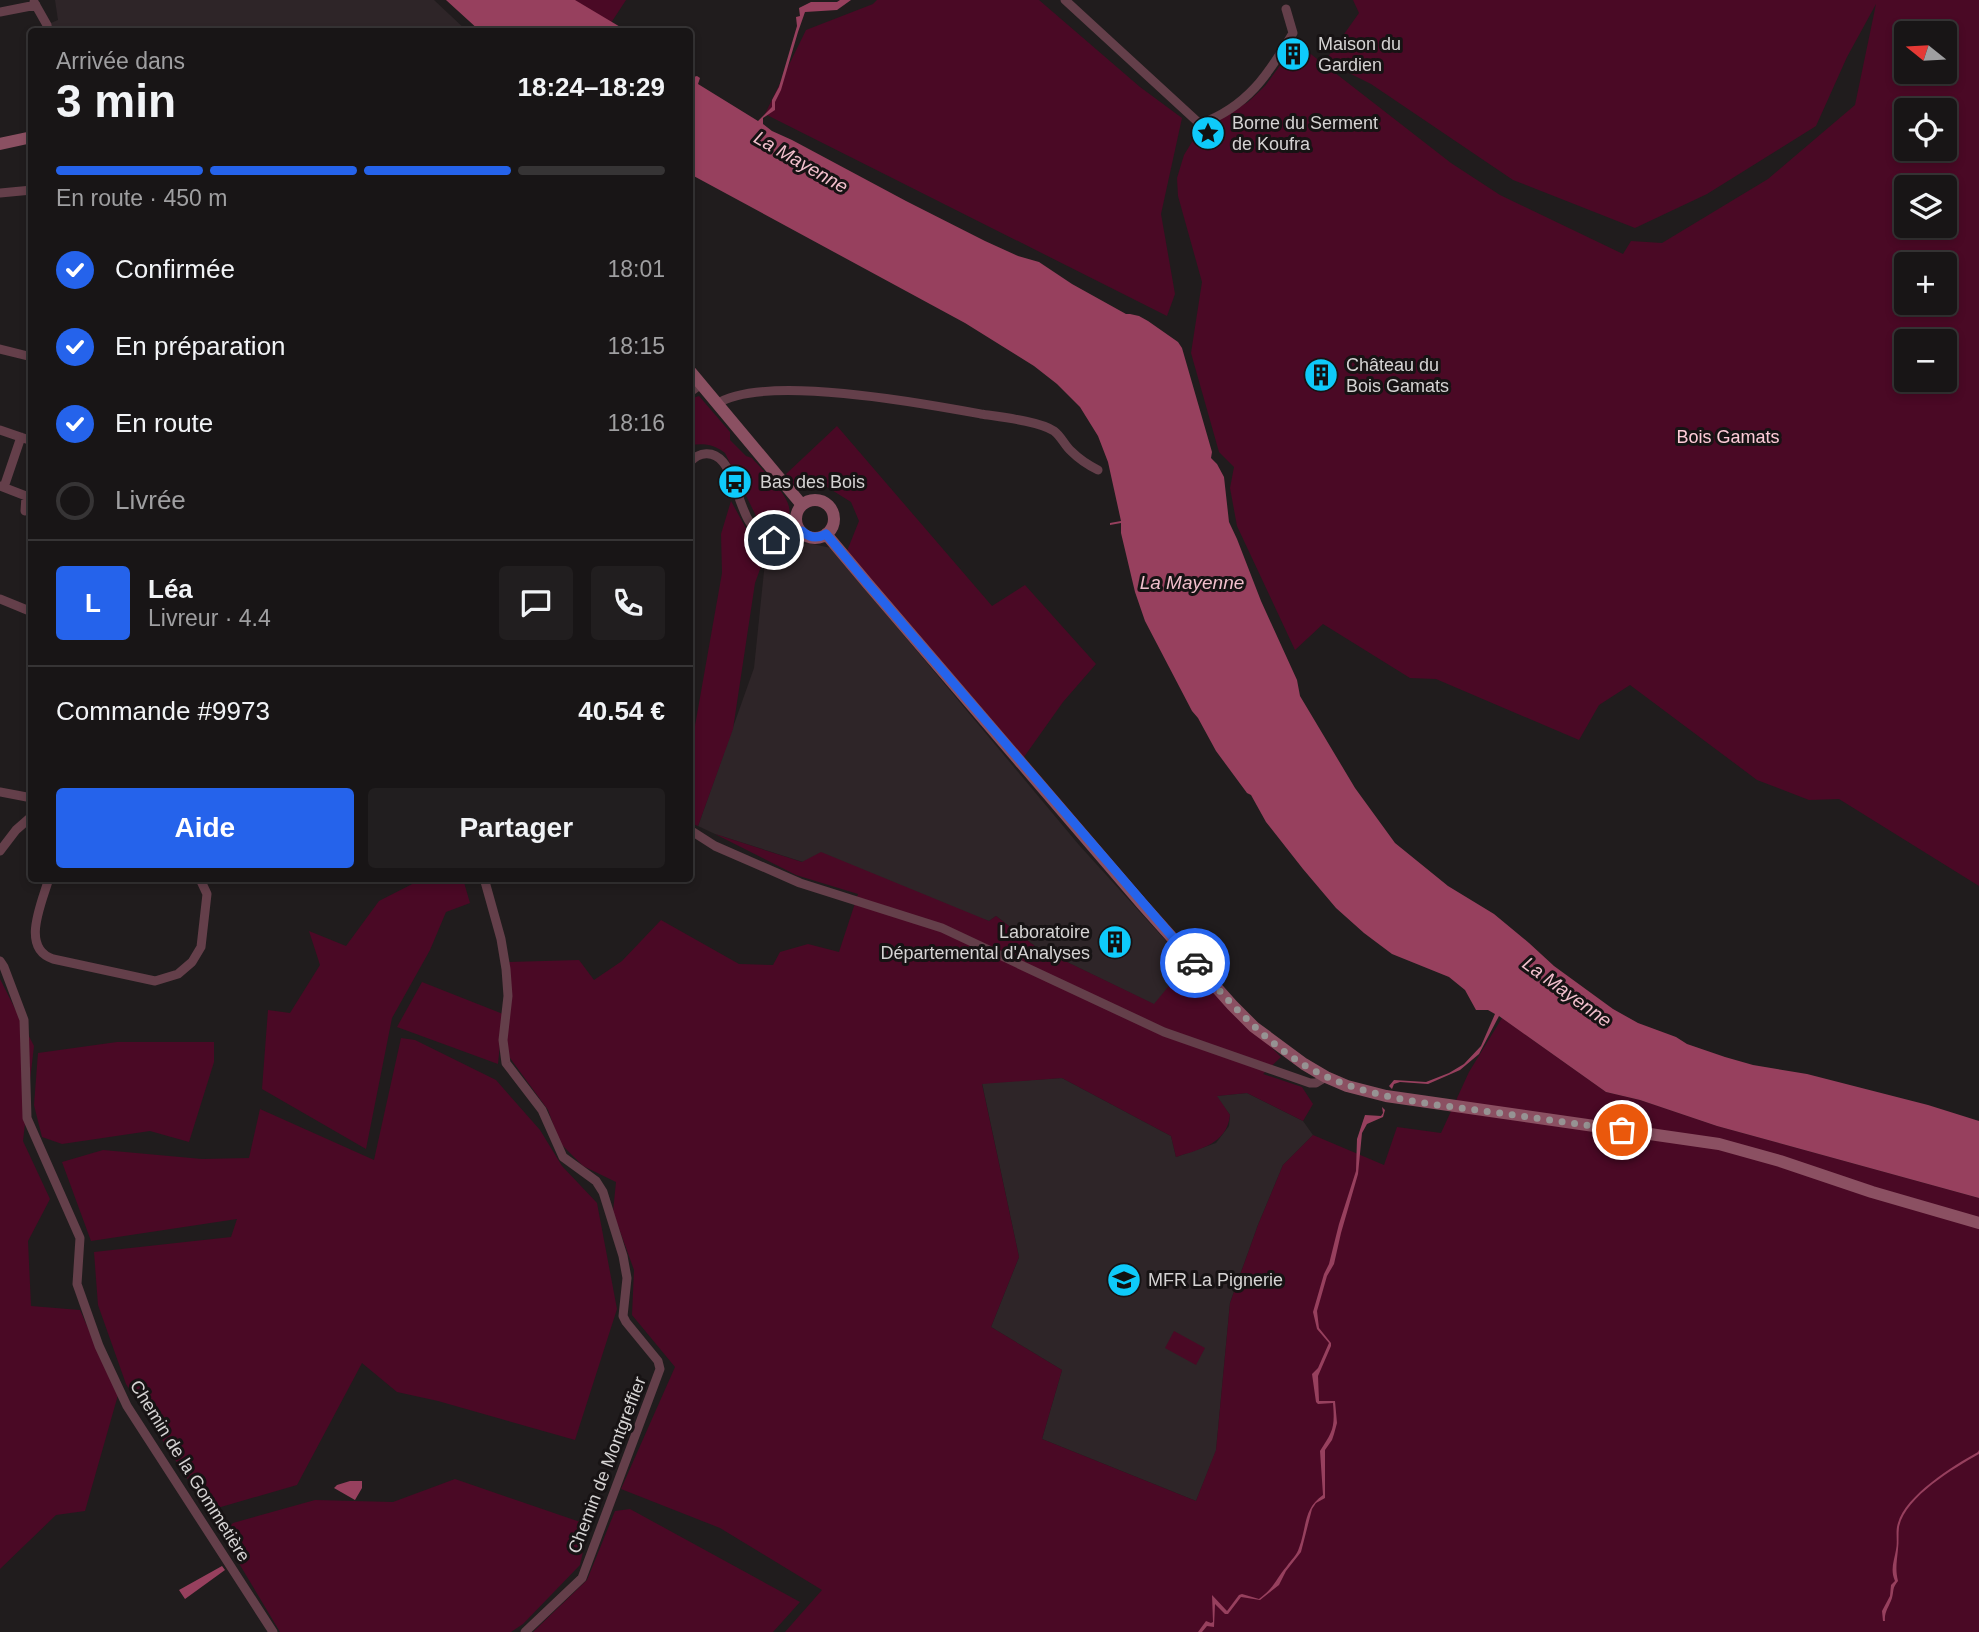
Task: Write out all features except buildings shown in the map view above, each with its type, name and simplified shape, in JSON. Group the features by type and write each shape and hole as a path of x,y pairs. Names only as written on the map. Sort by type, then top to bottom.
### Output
{"main road":[{"path":"0,144 28,138"},
{"path":"693,375 802,505"},
{"path":"819,500 829,506 834,517 831,529 826,534 816,537 806,535 802,531 797,521 802,505 819,500"},
{"path":"826,534 1142,904 1232,1005 1254,1027 1304,1064 1347,1086 1386,1096 1718,1144 1979,1223"}],"street":[{"path":"1065,0 1200,124 1215,118 1247,97 1274,66 1293,33 1286,9"},
{"path":"0,12 35,2 48,28"},
{"path":"0,193 28,190"},
{"path":"0,349 28,356"},
{"path":"693,390 701,384"},
{"path":"717,404 727,398 787,390 825,392 929,405 1033,423 1054,431 1071,452 1098,470"},
{"path":"0,430 28,440"},
{"path":"21,437 2,486 26,496 25,511"},
{"path":"693,459 705,453 712,454 723,462 747,516 759,533 774,540 802,531"},
{"path":"0,599 28,610"},
{"path":"0,792 28,797"},
{"path":"0,849 28,820"},
{"path":"693,832 715,846 800,883 942,928 1164,1032 1310,1083 1316,1083 1326,1077"},
{"path":"48,882 35,934 36,945 42,954 53,959 155,981 178,974 191,962 201,947 207,894 201,882"},
{"name":"Chemin de Montgreffier","path":"485,882 506,968 508,996 503,1050 506,1063 542,1110 563,1157 596,1181 603,1192 625,1267 625,1322 659,1362 660,1369 582,1578 525,1632"},
{"name":"Chemin de la Gommetière","path":"0,961 24,1020 27,1118 80,1238 77,1284 99,1346 127,1406 273,1632"}],"shaded area":[{"path":"55,0 434,0 464,28 51,28 51,23 58,20"},
{"path":"808,543 831,548 1079,845 1187,964 1155,1005 1036,947 996,916 989,921 715,834 698,826 754,668 766,552"},
{"name":"MFR La Pignerie","path":"1062,1078 1171,1136 1176,1157 1216,1143 1229,1126 1230,1115 1216,1096 1247,1093 1303,1121 1313,1135 1283,1165 1230,1303 1216,1451 1196,1501 1042,1439 1062,1370 991,1327 1019,1257 982,1083"}],"green space":[{"path":"563,0 626,0 605,28"},
{"path":"877,0 1039,0 1140,87 1182,118 1161,214 1175,294 1167,316 765,114 806,30 873,4"},
{"name":"Bois Gamats","path":"1353,0 1979,0 1979,886 1839,799 1809,800 1757,780 1630,685 1599,705 1579,740 1436,679 1410,678 1323,624 1295,650 1237,526 1230,488 1234,467 1219,452 1191,353 1202,282 1178,196 1177,178 1184,155 1206,127 1248,102 1265,86 1284,60 1303,48 1451,163 1500,195 1623,254 1631,241 1662,243 1768,179 1855,105 1876,4 1847,57 1816,126 1707,194 1635,228 1513,180 1371,84 1325,61 1359,13"},
{"path":"699,396 730,432 730,440 746,456 752,458 773,481 789,507 785,524 775,528 757,518 725,453 709,445 693,445 693,398"},
{"path":"837,426 992,606 1025,585 1096,664 1063,702 1024,757 847,551 859,521 851,502 827,487 797,490 786,474"},
{"path":"731,501 754,543 767,550 755,583 733,729 698,826 693,824 693,737 722,573 721,534"},
{"path":"715,834 802,862 821,852 989,921 996,916 1036,947 1154,1004 1187,964 1281,1057 1263,1074 1302,1087 1313,1104 1303,1121 1247,1093 1217,1096 1230,1115 1224,1133 1211,1144 1176,1157 1171,1136 1062,1078 982,1084 1019,1257 991,1327 1062,1370 1042,1439 1196,1501 1216,1450 1230,1303 1283,1165 1313,1135 1384,1165 1397,1127 1441,1133 1469,1072 1502,1018 1606,1092 1640,1100 1717,1126 1979,1198 1979,1632 785,1632 822,1590 720,1528 621,1489 675,1367 632,1315 634,1270 613,1212 616,1182 583,1166 560,1143 548,1110 507,1054 509,962 579,960 594,980 622,961 661,920 739,964 773,965 780,952 808,944 839,952 858,894 796,875"},
{"path":"416,882 464,882 470,903 446,912 430,950 392,1018 366,1149 262,1089 268,1010 290,1013 320,965 309,931 346,946 379,901"},
{"path":"0,979 34,1046 23,1141 50,1199 28,1241 31,1306 80,1310 118,1395 85,1511 56,1515 0,1569"},
{"path":"422,982 503,1014 498,1064 397,1027"},
{"path":"401,1038 415,1040 496,1080 540,1130 562,1166 597,1203 617,1309 575,1440 397,1392 362,1363 297,1485 214,1509 200,1498 126,1384 98,1305 94,1252 231,1237 237,1219 91,1241 62,1162 103,1150 202,1159 249,1158 260,1109 374,1160"},
{"path":"117,1042 214,1042 214,1062 189,1142 150,1131 62,1144 42,1137 34,1105 38,1053"},
{"path":"1174,1331 1205,1348 1196,1365 1165,1348"},
{"path":"455,1479 589,1525 580,1565 523,1624 511,1632 280,1632 222,1535 233,1523 315,1500 393,1502"},
{"path":"630,1509 800,1602 773,1632 533,1632 587,1580 615,1511"}],"water":[{"path":"446,0 575,0 622,28 477,28"},
{"name":"La Mayenne","path":"851,0 837,10 805,12 775,102 775,110 763,118 763,124 985,241 1039,262 1126,314 1148,321 1178,342 1212,452 1211,458 1224,477 1229,522 1297,680 1300,696 1355,788 1395,843 1448,886 1494,914 1554,966 1613,1009 1638,1023 1725,1057 1753,1065 1807,1074 1979,1121 1979,1198 1717,1126 1640,1100 1606,1092 1499,1016 1479,1054 1460,1070 1428,1084 1400,1082 1394,1084 1392,1089 1389,1086 1394,1080 1426,1082 1464,1064 1481,1046 1495,1014 1488,1010 1476,1010 1465,990 1449,977 1392,954 1336,908 1266,822 1251,795 1216,751 1145,621 1135,592 1121,523 1110,525 1121,521 1108,462 1098,436 1080,407 1034,366 965,323 693,176 693,77 700,78 698,84 758,121 772,107 797,26 796,17 800,16 799,8 811,2"},
{"path":"1382,1107 1385,1110 1383,1117 1367,1124 1362,1133 1358,1174 1334,1264 1327,1276 1317,1311 1319,1328 1331,1343 1318,1376 1319,1401 1335,1401 1337,1423 1332,1440 1325,1450 1325,1498 1312,1509 1301,1552 1279,1585 1260,1600 1241,1597 1228,1614 1215,1604 1214,1627 1207,1626 1202,1632 1198,1632 1206,1621 1213,1622 1212,1595 1227,1611 1239,1595 1259,1599 1269,1590 1297,1553 1309,1512 1312,1506 1323,1495 1320,1451 1332,1429 1334,1411 1333,1403 1316,1402 1312,1374 1318,1368 1329,1343 1317,1329 1313,1312 1356,1171 1357,1139 1365,1115 1381,1116"},
{"path":"1979,1450 1979,1454 1944,1475 1920,1494 1903,1516 1899,1527 1896,1569 1898,1581 1883,1621 1882,1611 1895,1581 1893,1569 1897,1529 1902,1513 1910,1502 1932,1482"},
{"path":"350,1481 362,1481 362,1488 355,1500 334,1488"},
{"path":"222,1566 225,1570 185,1599 179,1590"}],"way so far":[{"path":"1195,963 1232,1005 1276,1045 1326,1077 1347,1086 1386,1096 1622,1130"}],"place":[{"name":"Maison du Gardien","path":"1293,54"},
{"name":"Borne du Serment de Koufra","path":"1208,133"},
{"name":"Château du Bois Gamats","path":"1321,375"},
{"name":"Bas des Bois","path":"735,482"},
{"name":"Laboratoire Départemental d'Analyses","path":"1115,942"},
{"name":"MFR La Pignerie","path":"1124,1280"}],"route":[{"path":"774,540 802,531 811,537 826,534 834,541 868,584 1195,963"}]}
